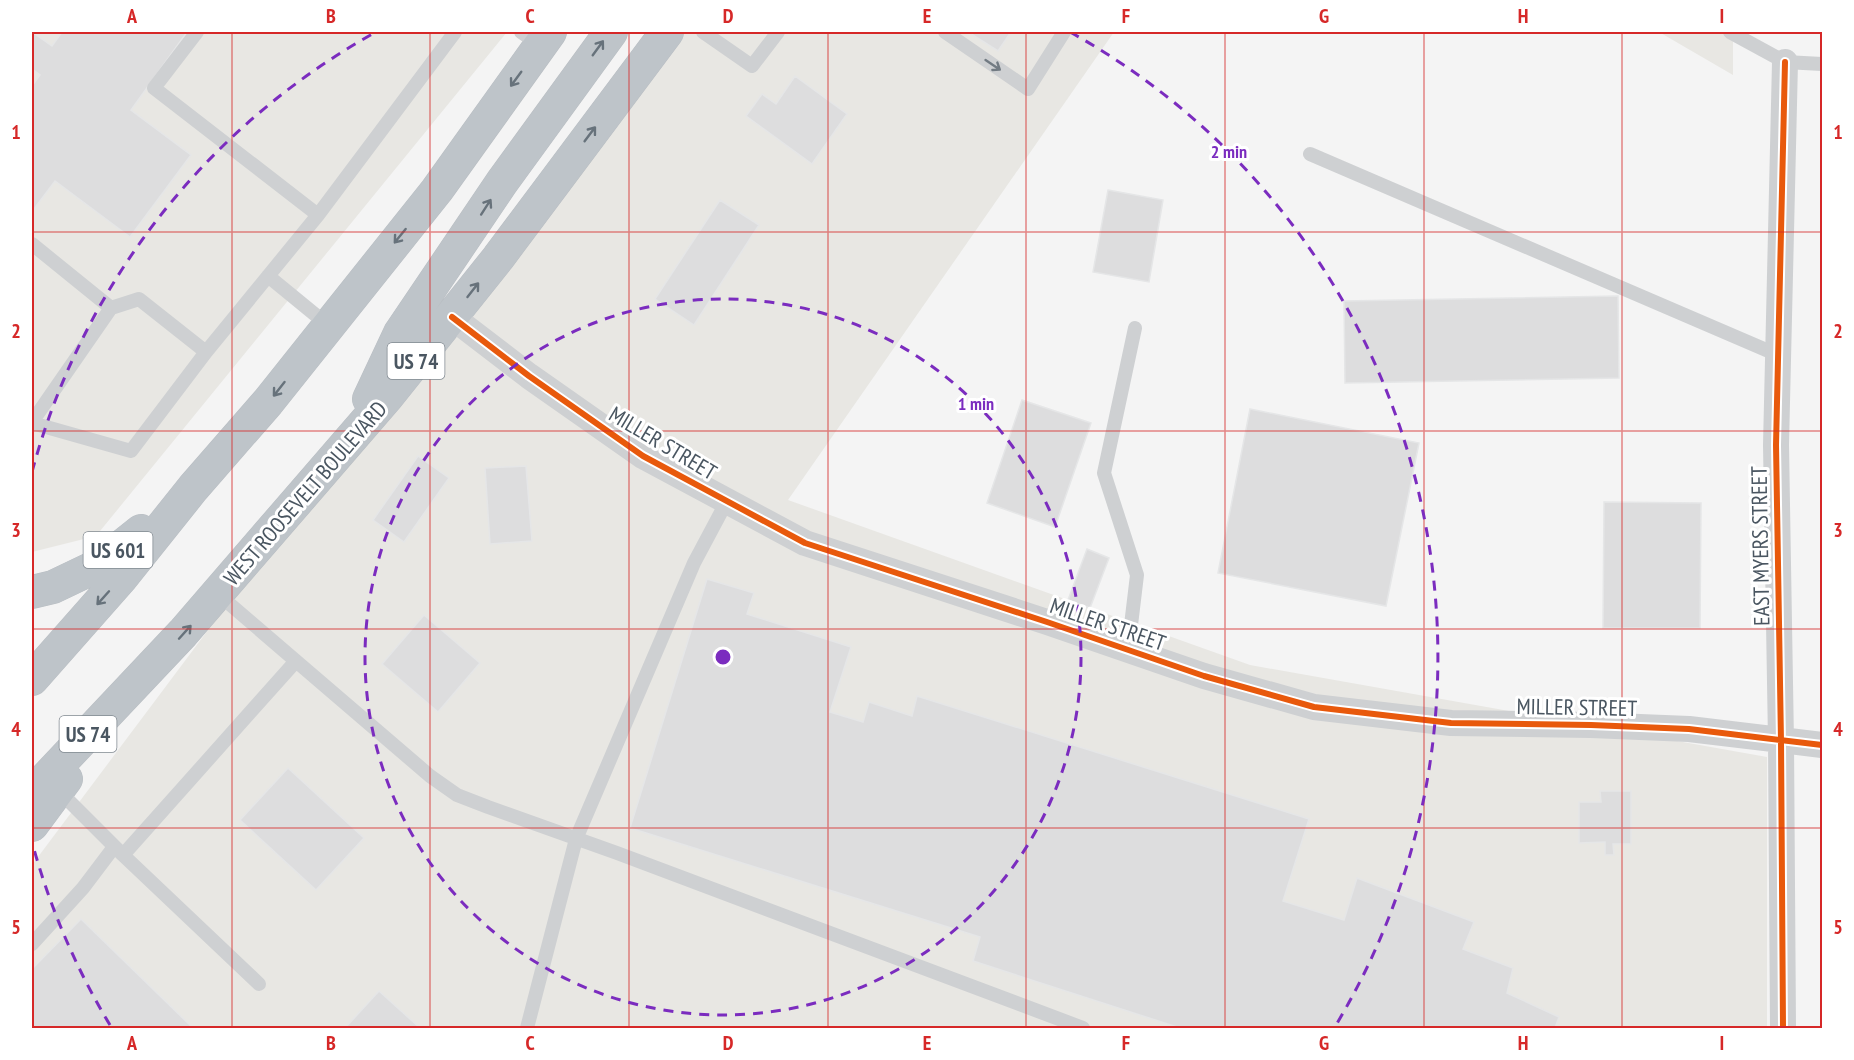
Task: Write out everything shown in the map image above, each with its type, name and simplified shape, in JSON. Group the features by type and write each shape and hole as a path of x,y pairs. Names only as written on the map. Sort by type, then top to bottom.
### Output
{"highway":[{"path":"351,439 400,333 502,182 611,32"},
{"name":"WEST ROOSEVELT BOULEVARD","path":"32,825 45,787 218,594 452,317 667,32"},
{"path":"32,679 122,577 268,402 437,190 537,36"},
{"name":"US 601","path":"32,592 54,587 97,566 194,488"}],"street":[{"name":"EAST MYERS STREET","path":"1783,1029 1776,445 1785,62"},
{"name":"MILLER STREET","path":"452,317 529,376 643,456 806,543 1204,676 1314,707 1451,723 1689,729 1822,745"}],"lane":[{"path":"197,32 154,88 318,215"},
{"path":"206,352 140,299 111,308 32,422 131,451 206,352 318,215 455,32"},
{"path":"703,32 752,66 778,32"},
{"path":"945,32 1028,89 1064,32"},
{"path":"1730,32 1785,62 1822,64"},
{"path":"1310,154 1778,356"},
{"path":"32,244 111,308"},
{"path":"268,276 329,326"},
{"path":"1128,650 1137,575 1104,473 1135,328"},
{"path":"527,1029 576,839 694,563 727,501"},
{"path":"218,594 430,776 457,795 1083,1029"},
{"path":"32,944 296,661"},
{"path":"45,787 119,851 259,984"}],"shaded area":[{"path":"32,32 507,32 96,536 32,552"},
{"path":"656,32 1114,32 788,500 1250,665 1767,757 1767,1028 32,1028 32,865"},
{"path":"1659,32 1733,32 1733,75"}],"building":[{"path":"32,32 52,46 62,32 187,32 131,110 191,155 130,237 55,181 34,209 32,207 32,86 40,75 32,69"},
{"path":"968,32 1011,32 998,51"},
{"path":"795,76 847,114 812,164 746,116 762,94 776,104"},
{"path":"1108,190 1163,200 1149,282 1093,272"},
{"path":"720,200 759,225 694,325 655,299"},
{"path":"1618,296 1619,378 1345,383 1344,301"},
{"path":"1022,400 1091,423 1055,527 987,503"},
{"path":"1250,409 1419,443 1386,606 1218,573"},
{"path":"418,456 449,478 404,542 373,520"},
{"path":"526,466 532,541 490,544 485,468"},
{"path":"1604,502 1701,503 1700,628 1603,628"},
{"path":"1087,549 1109,558 1090,608 1068,600"},
{"path":"707,579 754,593 747,614 851,647 830,712 863,722 869,702 912,716 917,696 1309,819 1283,901 1344,920 1357,878 1474,922 1463,949 1513,968 1507,993 1559,1017 1555,1028 1180,1028 973,961 980,937 630,828"},
{"path":"424,615 480,663 438,712 382,664"},
{"path":"288,768 364,838 316,890 240,820"},
{"path":"1600,791 1631,791 1631,844 1613,844 1614,855 1605,855 1605,842 1579,843 1579,802 1601,802"},
{"path":"81,919 193,1028 32,1028 32,969"},
{"path":"379,991 420,1028 345,1028"}],"cycle path":[{"path":"1783,1028 1776,445 1785,62"},
{"path":"452,317 529,376 643,456 805,543 1204,676 1314,707 1451,723 1689,729 1822,745"}]}
